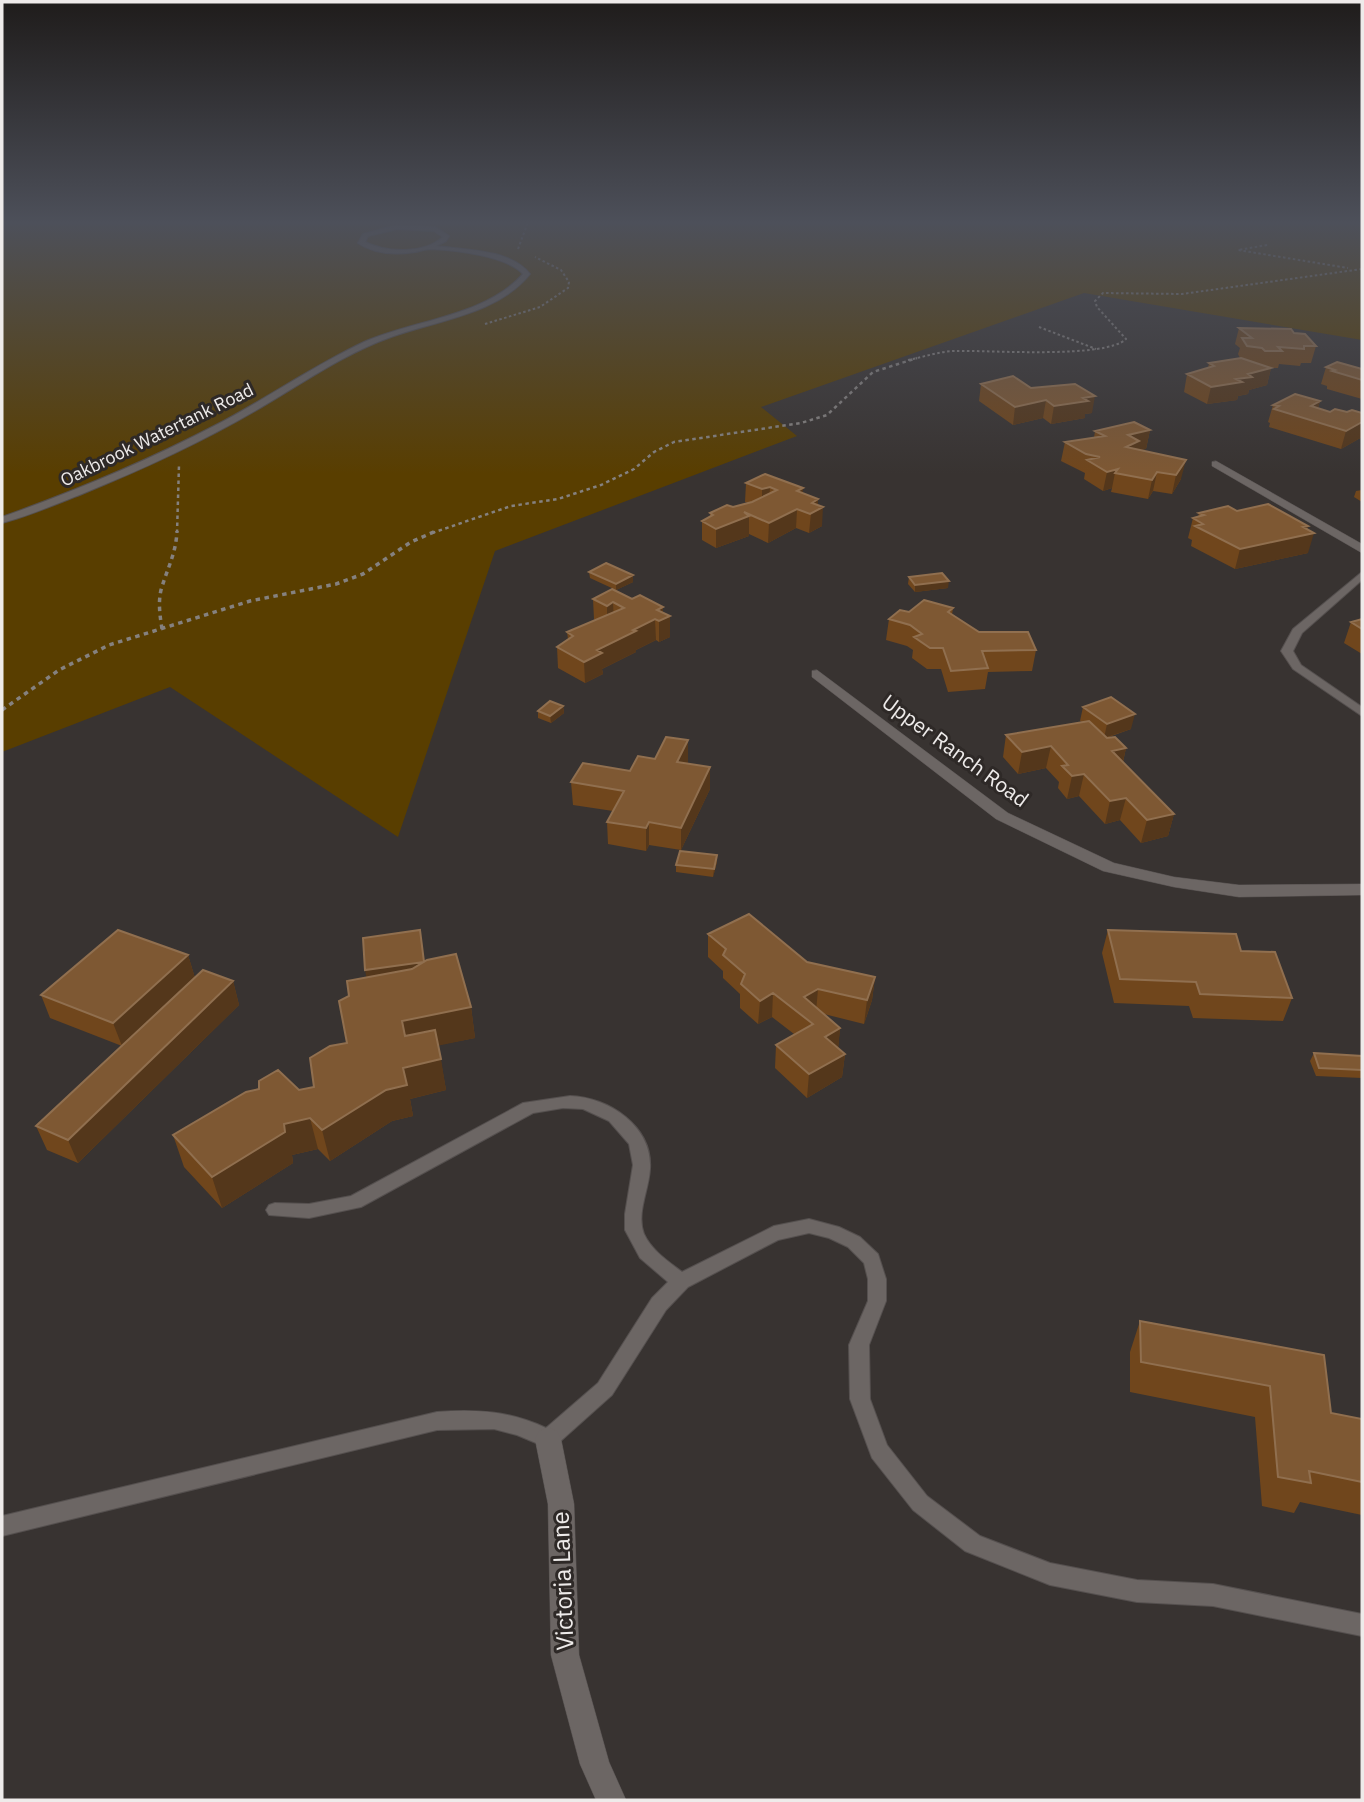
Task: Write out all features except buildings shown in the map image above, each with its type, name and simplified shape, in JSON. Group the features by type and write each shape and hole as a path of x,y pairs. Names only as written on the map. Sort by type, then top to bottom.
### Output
{"street":[{"path":"1216,464 1362,549"},
{"name":"Upper Ranch Road","path":"817,674 1002,816 1109,867 1174,882 1239,891 1362,890"},
{"name":"Victoria Lane","path":"548,1439 561,1504 565,1655 595,1764 611,1800"}],"lane":[{"name":"Oakbrook Watertank Road","path":"2,520 71,495 216,428 342,355 373,341 478,306"},
{"path":"1362,575 1297,631 1287,651 1297,667 1362,712"},
{"path":"275,1210 309,1211 355,1202 529,1107 584,1103 614,1116 637,1139 642,1165 634,1230 650,1257 681,1282"},
{"path":"2,1526 437,1421 486,1418 518,1424 548,1439 605,1388 659,1304 681,1282 774,1233 809,1226 833,1232 854,1242 872,1259 877,1279 877,1301 859,1345 859,1386 860,1399 879,1451 920,1503 973,1544 1050,1574 1137,1591 1213,1595 1362,1625"}],"path":[{"path":"483,325 542,306"},
{"path":"2,710 83,657 109,645 250,601 336,584 363,574 411,542 449,526 512,506 558,499 601,485 634,469 654,452 674,442 801,423 827,415 873,372 899,362 952,351 1057,352 1121,344 1126,340 1097,306"},
{"path":"1039,327 1097,349"},
{"path":"162,629 159,605 161,591 176,551 179,459"}],"shaded area":[{"path":"2,306 1047,306 761,407 797,436 495,551 398,837 170,687 2,752"},
{"path":"1161,306 1362,306 1362,340"}]}
